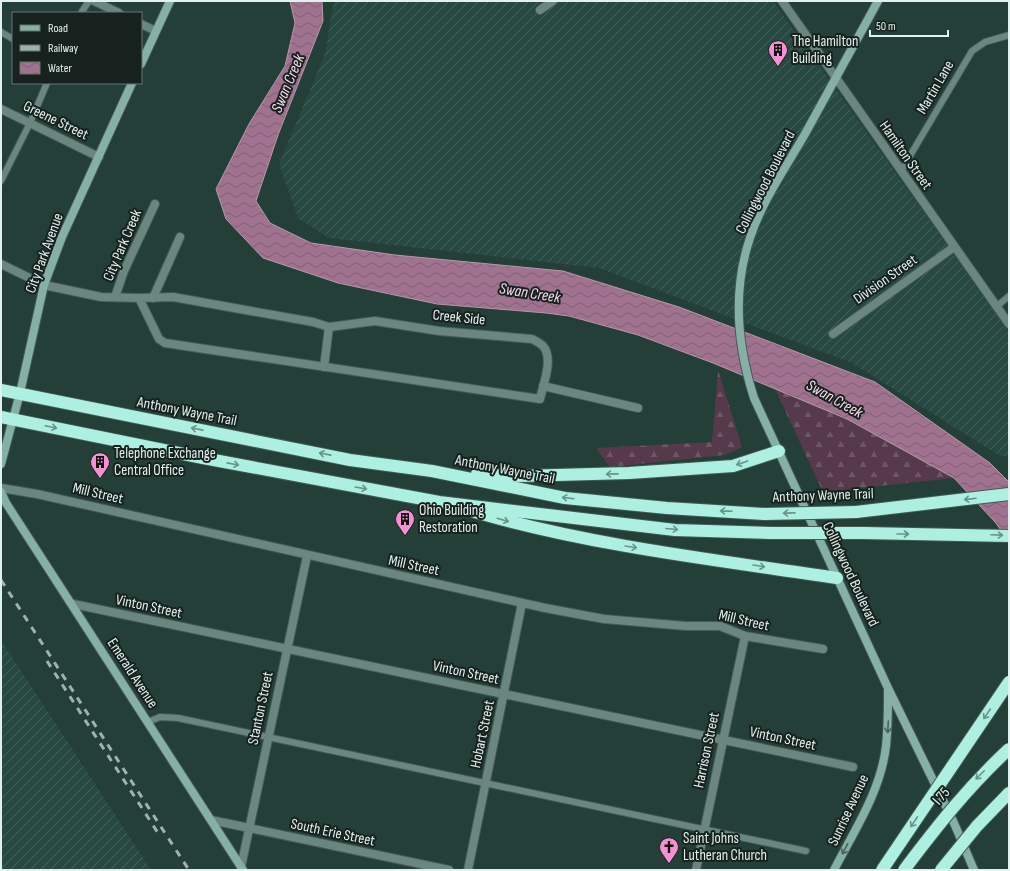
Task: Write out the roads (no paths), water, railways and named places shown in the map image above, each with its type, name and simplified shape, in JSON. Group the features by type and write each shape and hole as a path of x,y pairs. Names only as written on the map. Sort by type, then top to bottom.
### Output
{"highway":[{"name":"Anthony Wayne Trail","path":"1,390 350,460 432,471 565,498 667,508 765,514 856,512 1009,494"},
{"path":"7,418 210,460 439,502 675,530 772,533 957,534 1009,536"},
{"path":"432,471 520,476 628,473 733,466 779,451"},
{"path":"439,502 518,524 616,545 837,578"},
{"path":"882,870 1009,682"},
{"name":"I 75","path":"904,870 944,816 979,776 1009,749"},
{"path":"941,870 977,826 1009,793"},
{"path":"977,826 1009,803"}],"main road":[{"path":"142,62 170,1"},
{"name":"Collingwood Boulevard","path":"878,1 767,201 750,237 741,276 738,310 741,349 754,398 888,688 954,823 974,870"},
{"name":"City Park Avenue","path":"1,464 7,418 20,394 44,285 62,237 132,84"},
{"name":"Emerald Avenue","path":"1,492 6,503 73,604 242,868"},
{"name":"Sunrise Avenue","path":"834,870 869,803 880,775 886,748 888,688"}],"street":[{"path":"94,1 117,12"},
{"path":"540,10 553,1"},
{"name":"Hamilton Street","path":"782,1 1009,324"},
{"path":"142,24 156,31"},
{"name":"Greene Street","path":"1,109 99,157"},
{"name":"City Park Creek","path":"115,297 124,271 155,204"},
{"path":"153,298 180,237"},
{"name":"Division Street","path":"833,334 954,247"},
{"name":"Creek Side","path":"1,264 44,285 101,297 173,297 313,322 329,327 376,321 440,331 532,339 544,347 548,358 540,399 165,343 159,339 139,298"},
{"path":"324,367 329,327"},
{"path":"543,386 638,408"},
{"name":"Mill Street","path":"1,488 37,494 307,556 522,603 604,619 686,626 720,626 745,636 823,649"},
{"name":"Stanton Street","path":"242,868 268,736 307,556"},
{"name":"Hobart Street","path":"468,870 522,603"},
{"name":"Vinton Street","path":"73,604 853,767"},
{"name":"Harrison Street","path":"696,870 745,636"},
{"name":"South Erie Street","path":"211,820 449,870"}],"lane":[{"path":"81,12 89,1"},
{"path":"1,32 12,38"},
{"name":"Martin Lane","path":"901,171 972,51 985,42 1009,35"},
{"path":"1,181 30,123 47,84"},
{"path":"996,307 1009,296"},
{"path":"148,722 160,717 178,718 806,851"}],"water":[{"name":"Swan Creek","path":"290,1 322,1 323,21 278,135 256,201 270,223 311,243 395,255 563,271 679,307 875,382 990,463 1009,482 1009,541 995,522 954,478 847,419 713,363 638,335 569,316 437,304 338,283 263,258 226,219 216,189 249,124 285,66 295,23"}],"railway":[{"path":"1,580 189,870"},
{"path":"47,661 158,833"}],"place":[{"name":"The Hamilton Building","path":"778,67"},
{"name":"Telephone Exchange Central Office","path":"100,479"},
{"name":"Ohio Building Restoration","path":"405,536"},
{"name":"Saint Johns Lutheran Church","path":"669,864"}]}
